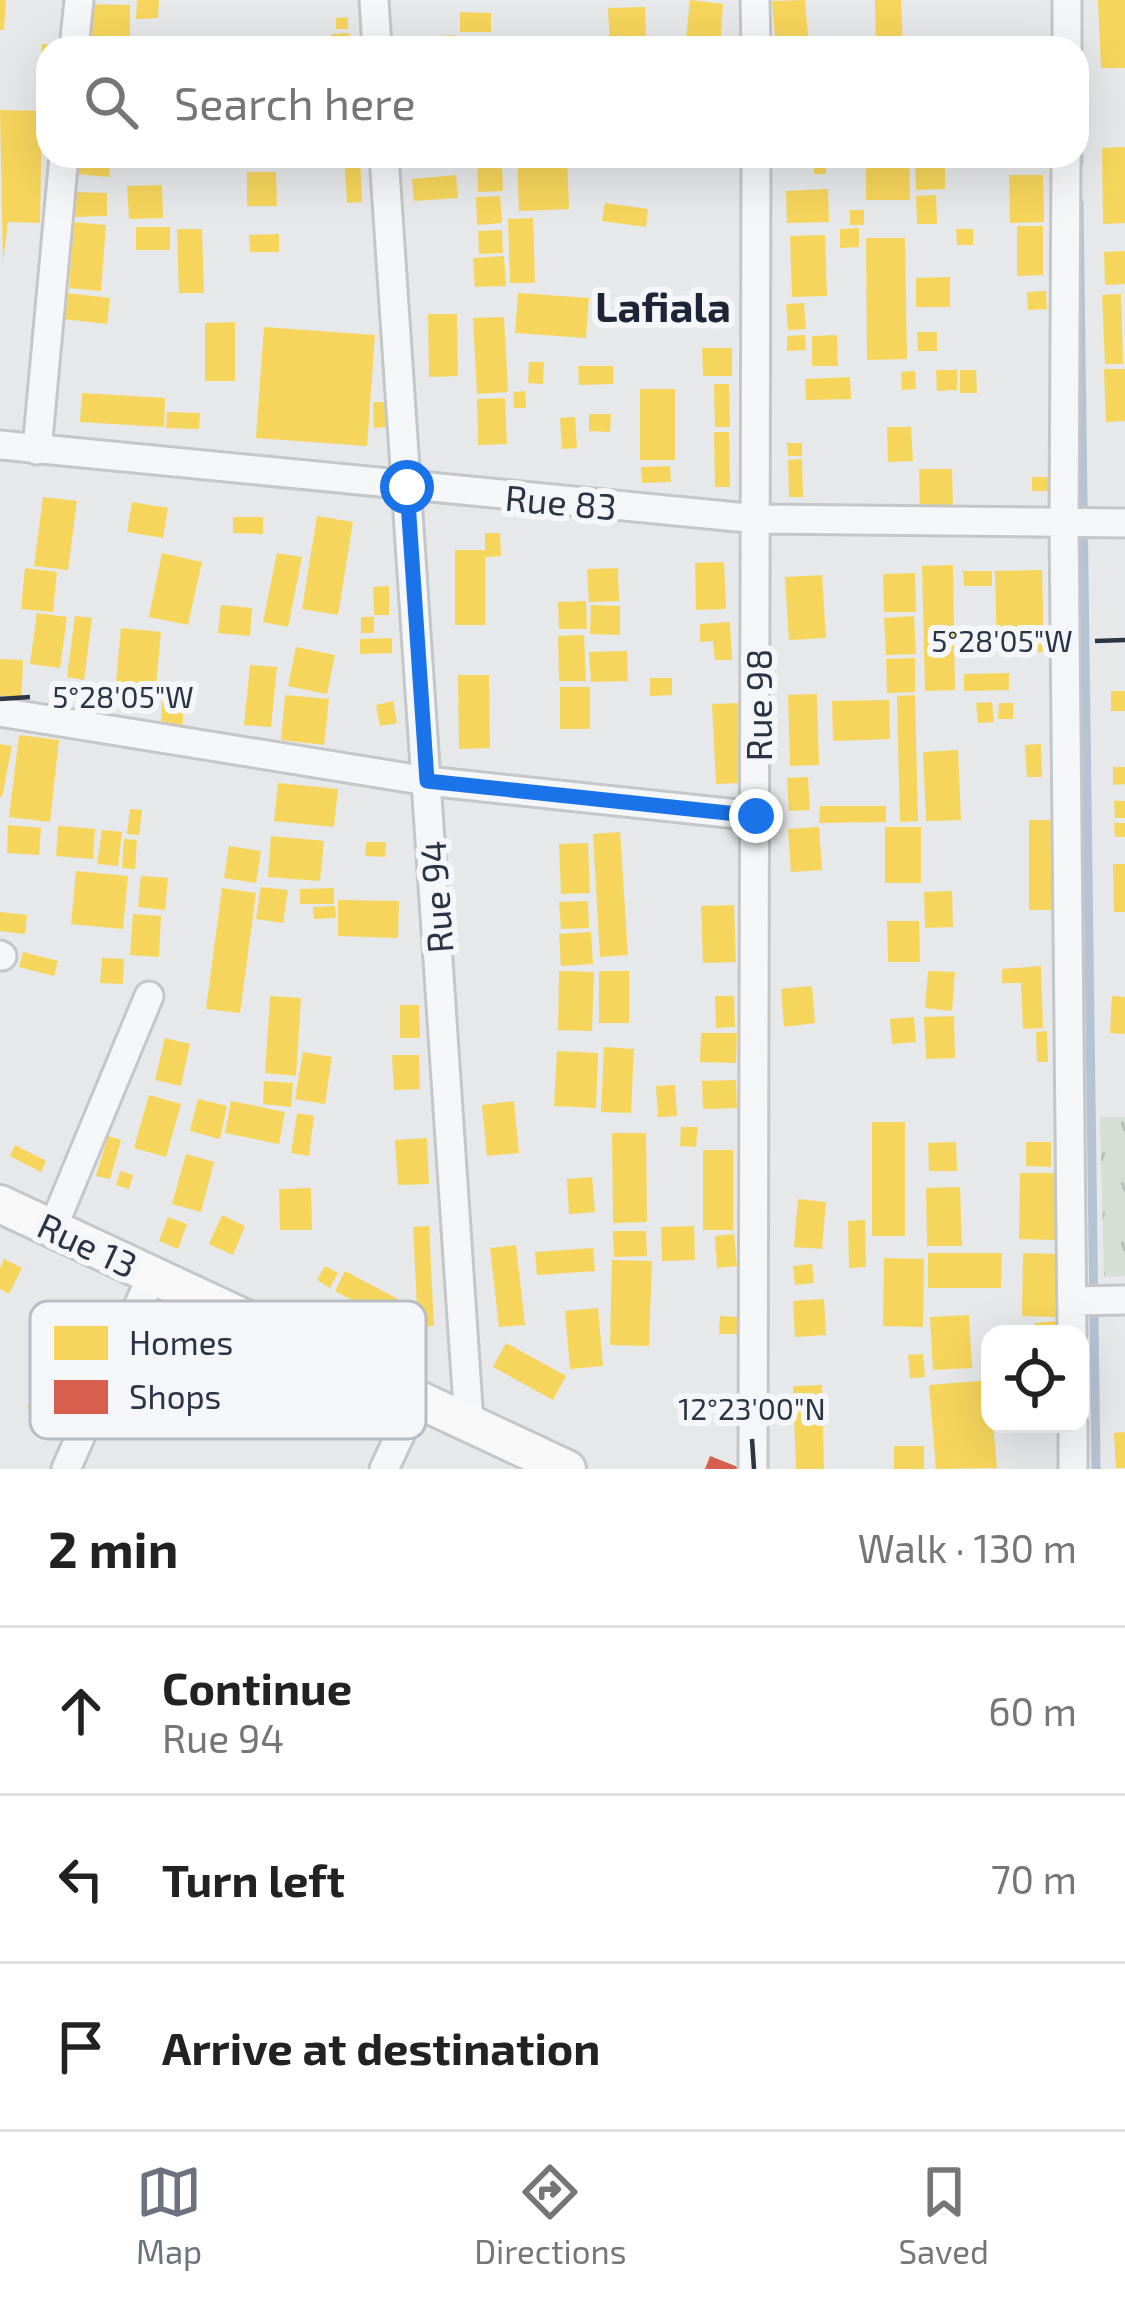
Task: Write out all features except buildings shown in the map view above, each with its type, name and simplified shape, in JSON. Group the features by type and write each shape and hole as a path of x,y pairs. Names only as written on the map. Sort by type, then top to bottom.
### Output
{"street":[{"path":"75,36 79,0"},
{"path":"374,0 376,36"},
{"path":"755,0 756,36"},
{"path":"1066,36 1067,0"},
{"path":"37,450 63,168"},
{"name":"Rue 94","path":"386,168 470,1422"},
{"name":"Rue 98","path":"753,1469 756,168"},
{"path":"1066,168 1064,524 1072,1325"},
{"name":"Rue 83","path":"0,445 758,519 1125,523"},
{"path":"0,712 427,781 756,816"},
{"path":"53,1227 149,995"},
{"name":"Rue 13","path":"0,1204 209,1301"},
{"path":"140,1301 152,1274"},
{"path":"1072,1301 1125,1300"},
{"name":"Rue 13","path":"426,1403 567,1469"},
{"path":"1073,1433 1073,1469"},
{"path":"66,1469 79,1439"},
{"path":"384,1469 398,1439"}],"green space":[{"path":"1100,1117 1125,1117 1125,1276 1104,1277"}],"waterway":[{"path":"1079,203 1096,1469"}],"district":[{"name":"Lafiala","path":"663,305"}],"route":[{"path":"407,487 427,781 756,816"}]}
